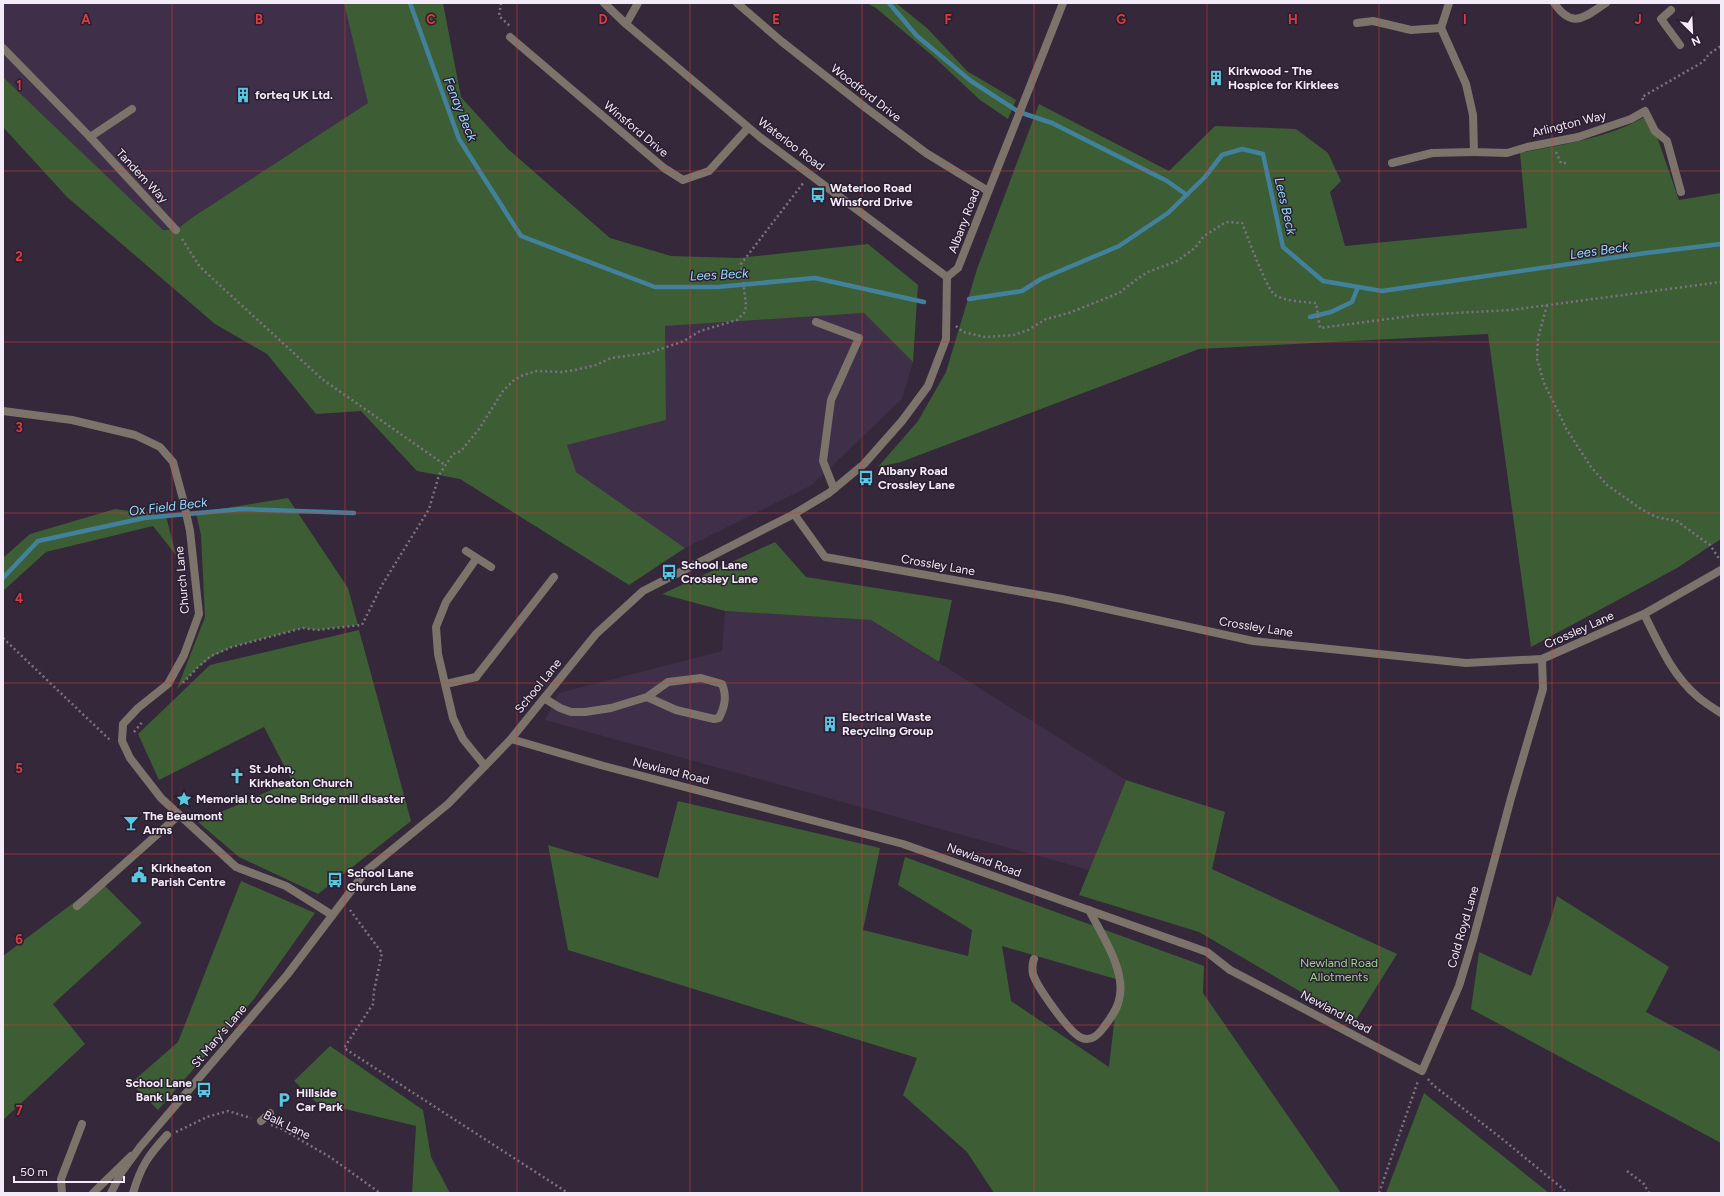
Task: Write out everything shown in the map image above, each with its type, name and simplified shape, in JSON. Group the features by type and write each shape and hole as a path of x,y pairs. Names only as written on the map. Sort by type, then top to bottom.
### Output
{"street":[{"name":"Waterloo Road","path":"604,3 626,24 748,128 947,277"},
{"path":"626,24 638,3"},
{"name":"Woodford Drive","path":"737,3 781,41 872,113 926,153 988,191"},
{"name":"Albany Road","path":"947,277 958,268 1063,3"},
{"path":"1449,3 1441,28 1466,84 1473,115 1474,152"},
{"path":"1554,3 1566,18 1576,20 1583,18 1606,3"},
{"path":"1671,10 1661,19 1680,45"},
{"path":"1358,23 1373,21 1411,30 1441,28"},
{"name":"Winsford Drive","path":"510,37 664,168 683,180 709,171 748,128"},
{"name":"Tandem Way","path":"3,48 90,137 176,230"},
{"path":"90,137 132,109"},
{"path":"1645,111 1654,131 1667,141 1681,192"},
{"name":"Arlington Way","path":"1392,163 1432,153 1507,153 1553,141 1578,137 1632,120 1645,111"},
{"path":"794,514 834,489 864,464 902,421 928,386 946,339 947,277"},
{"path":"816,322 859,338 831,400 823,461 834,489"},
{"name":"Church Lane","path":"3,411 72,420 135,435 160,447 173,462 190,531 199,614 184,656 168,684 138,708 123,724 122,741"},
{"name":"Crossley Lane","path":"794,514 825,557 1062,600 1252,641 1466,664 1542,659 1644,614 1721,570"},
{"name":"School Lane","path":"332,915 366,871 448,804 512,739 596,634 643,591 794,514"},
{"path":"466,550 476,559 490,566"},
{"path":"476,559 446,602 436,628 438,654 453,718 463,739 485,766"},
{"path":"446,684 476,677 554,577"},
{"path":"1644,614 1663,652 1678,676 1698,698 1721,714"},
{"name":"Cold Royd Lane","path":"1422,1071 1459,986 1473,940 1511,798 1543,689 1542,659"},
{"path":"544,698 560,708 571,712 585,712 611,708 647,697 668,682 701,678 722,684 725,691 724,706 719,718 714,719 676,710 647,697"},
{"name":"Newland Road","path":"512,739 604,766 903,844 1207,952 1230,970 1422,1071"},
{"path":"122,741 130,758 161,798 236,867 286,886 332,915"},
{"path":"77,906 179,814"},
{"path":"1034,959 1032,964 1036,979 1063,1022 1076,1035 1083,1039 1094,1038 1098,1035 1112,1017 1119,1001 1120,975 1089,910"},
{"name":"St Mary's Lane","path":"111,1193 121,1173 140,1147 287,975 332,915"},
{"path":"261,1121 270,1114"},
{"path":"62,1193 61,1179 82,1124"},
{"path":"133,1193 139,1174 149,1155 167,1136"},
{"path":"92,1193 140,1147"}],"path":[{"path":"501,3 499,16 512,27 510,37"},
{"path":"1645,111 1642,97 1703,62 1709,54 1721,46"},
{"path":"1553,141 1561,163 1566,164"},
{"path":"182,683 211,656 232,647 303,628 317,630 362,625 382,585 429,509 439,475 445,465 453,454 461,451 479,429 503,391 512,381 523,375 537,371 562,372 596,365 611,358 648,353 684,341 700,331 737,320 745,312 746,305 741,264 811,174"},
{"path":"946,318 963,332 985,337 1014,335 1046,319 1069,313 1119,293 1148,272 1177,261 1195,248 1204,236 1226,222 1242,223 1266,280 1274,294 1289,300 1316,303 1320,328 1418,315 1511,310 1721,282"},
{"path":"176,230 200,267 322,379 445,465"},
{"path":"1547,305 1538,338 1537,359 1540,371 1544,384 1567,430 1591,467 1606,485 1640,509 1656,517 1677,521 1710,545 1721,561"},
{"path":"3,638 115,745 131,735 146,717"},
{"path":"354,915 382,953 374,991 373,1004 344,1048 568,1193"},
{"path":"1379,1193 1422,1071"},
{"path":"1422,1071 1433,1085 1568,1193"},
{"name":"Balk Lane","path":"167,1136 207,1117 228,1111 280,1128 330,1157 380,1193"},
{"path":"1627,1172 1644,1184 1650,1193"}],"shaded area":[{"path":"3,3 344,3 369,103 193,217 176,230 163,230 3,77"},
{"path":"864,313 913,362 902,399 812,485 685,548 576,472 566,445 666,420 664,326"},
{"path":"725,611 871,620 1126,780 1089,870 545,720 559,693 722,651"}],"green space":[{"path":"344,3 443,3 461,97 508,149 610,238 671,256 738,258 868,244 918,285 913,362 864,313 665,326 666,420 567,445 576,472 685,548 629,585 460,479 417,471 361,411 316,414 267,354 215,324 67,197 3,127 3,77 163,230 176,230 193,217 368,103"},
{"path":"867,3 896,3 928,29 967,71 1016,100 1008,119 980,100 934,57 876,8"},
{"path":"1039,104 1169,171 1215,126 1296,129 1328,153 1341,181 1330,192 1345,246 1527,228 1520,153 1600,136 1644,117 1656,134 1679,200 1721,193 1721,539 1677,568 1531,647 1488,334 1199,349 901,462 878,467 918,421 946,372 977,269"},
{"path":"288,498 348,588 358,625 317,630 303,628 232,647 215,655 198,667 177,689 205,617 201,535 196,513"},
{"path":"115,509 166,516 176,555 153,526 46,552 3,591 3,558 30,534"},
{"path":"775,542 806,577 952,600 939,662 871,620 725,611 662,594"},
{"path":"359,630 411,821 318,894 239,857 198,822 292,781 264,727 159,780 138,734 210,665"},
{"name":"Newland Road Allotments","path":"1126,780 1225,812 1212,869 1397,954 1354,1023 1199,932 1079,895"},
{"path":"678,801 880,848 863,930 968,956 972,930 898,885 905,857 1204,966 1203,993 1341,1193 994,1193 967,1152 903,1095 917,1058 568,950 548,845 658,878","holes":["1002,946 1119,980 1109,1067 1011,1001"]},
{"path":"241,881 315,913 254,999 158,1110 131,1083 178,1042"},
{"path":"101,882 142,923 53,1004 85,1044 3,1120 3,956"},
{"path":"1557,896 1669,967 1646,1012 1721,1052 1721,1143 1471,1009 1479,952 1531,976"},
{"path":"330,1046 423,1110 431,1157 450,1193 412,1193 416,1126 316,1102 294,1081"},
{"path":"1424,1093 1549,1193 1386,1193"}],"waterway":[{"name":"Lees Beck","path":"410,3 459,139 521,236 655,287 717,287 815,278 924,302"},
{"path":"889,3 917,36 971,81 1019,112 1052,123 1167,181 1187,195"},
{"name":"Lees Beck","path":"969,299 1022,291 1041,279 1119,246 1168,213 1205,177 1222,155 1242,149 1263,154 1283,247 1323,281 1382,291 1646,253 1721,244"},
{"path":"1310,317 1331,312 1352,302 1358,287"},
{"name":"Ox Field Beck","path":"3,578 38,541 144,518 242,509 354,513"}],"place":[{"name":"Kirkwood - The Hospice for Kirklees","path":"1216,78"},
{"name":"forteq UK Ltd.","path":"243,95"},
{"name":"Waterloo Road Winsford Drive","path":"818,195"},
{"name":"Albany Road Crossley Lane","path":"866,478"},
{"name":"School Lane Crossley Lane","path":"669,572"},
{"name":"Electrical Waste Recycling Group","path":"830,724"},
{"name":"St John, Kirkheaton Church","path":"237,776"},
{"name":"Memorial to Colne Bridge mill disaster","path":"184,799"},
{"name":"The Beaumont Arms","path":"131,823"},
{"name":"Kirkheaton Parish Centre","path":"139,875"},
{"name":"School Lane Church Lane","path":"335,880"},
{"name":"School Lane Bank Lane","path":"204,1090"},
{"name":"Hillside Car Park","path":"284,1100"}],"water label":[{"name":"Fenay Beck","path":"461,109"}]}
